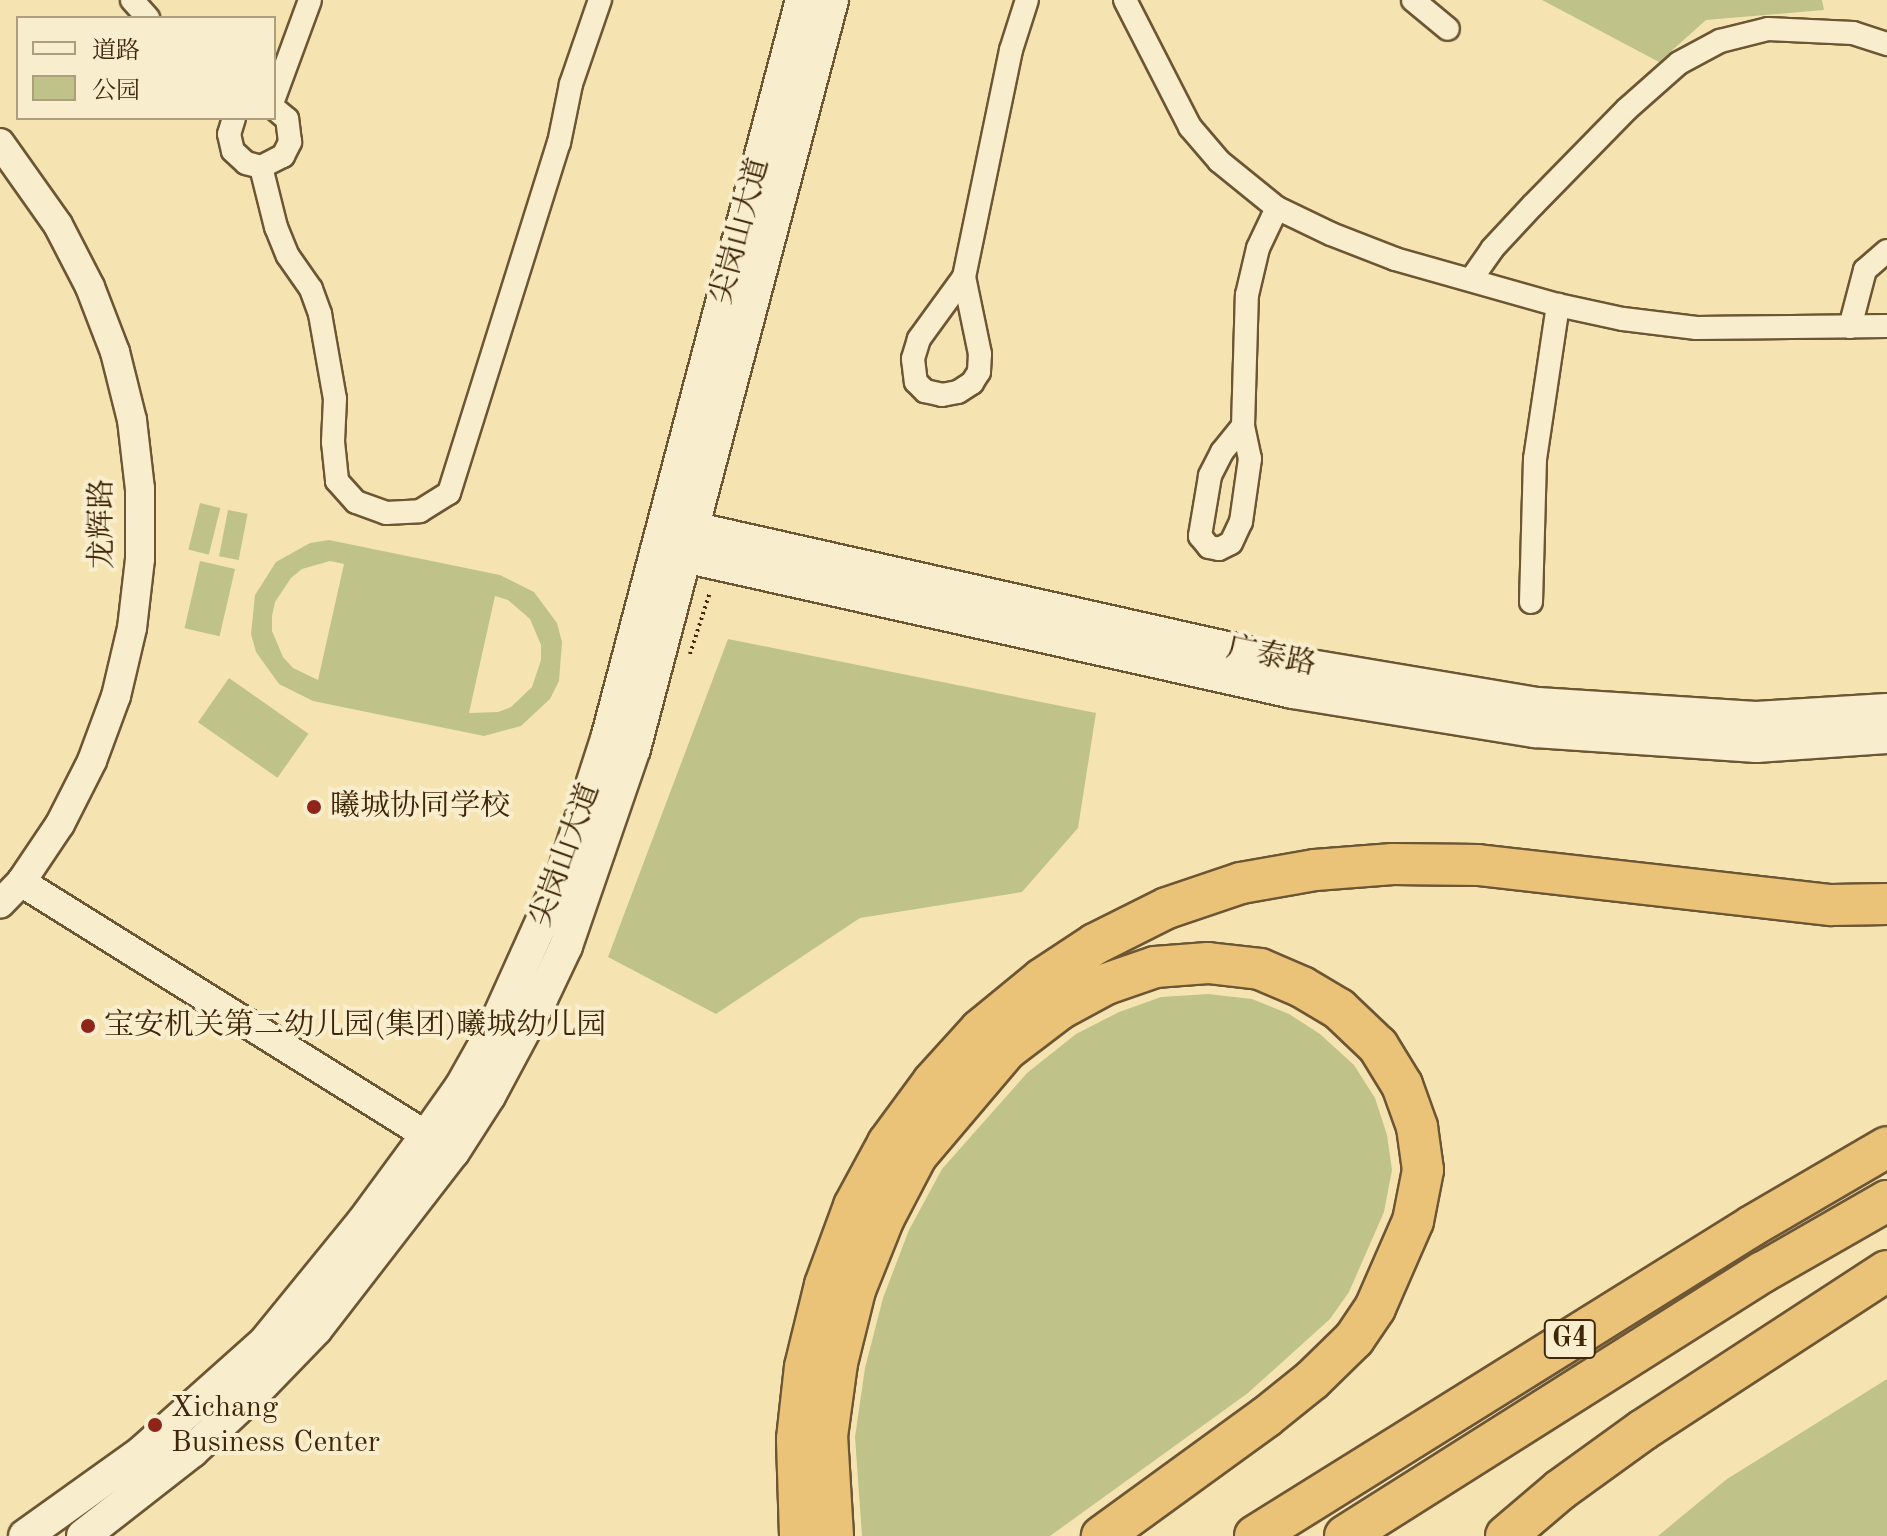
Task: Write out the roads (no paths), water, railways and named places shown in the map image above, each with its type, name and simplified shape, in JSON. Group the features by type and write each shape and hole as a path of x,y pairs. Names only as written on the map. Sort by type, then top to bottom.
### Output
{"highway":[{"path":"833,1536 827,1436 837,1363 855,1290 884,1218 903,1149 933,1082 980,1030 1042,979 1095,944 1167,908 1241,883 1315,870 1393,864 1478,865 1801,903 1887,904"},
{"path":"800,1536 797,1439 805,1367 825,1285 854,1206 903,1149 1006,1050 1060,1009 1106,984 1155,967 1208,963 1260,969 1302,987 1339,1009 1378,1046 1402,1085 1417,1127 1423,1170 1413,1221 1375,1308 1354,1339 1312,1380 1102,1536"},
{"name":"G4","path":"1255,1536 1738,1234 1887,1147"},
{"name":"G4","path":"1345,1536 1763,1272 1887,1201"},
{"path":"1506,1536 1560,1490 1643,1430 1887,1271"}],"main road":[{"name":"尖岗山大道","path":"25,1536 141,1453 265,1342 353,1235 440,1144 516,1049 566,946 630,763 676,539 802,0"},
{"name":"尖岗山大道","path":"676,539 832,0"},
{"name":"广泰路","path":"676,539 1298,664 1538,704 1756,718 1887,710"},
{"name":"广泰路","path":"676,539 1293,692 1535,731 1756,746 1887,737"},
{"name":"尖岗山大道","path":"83,1536 192,1451 254,1393 326,1317 440,1144"}],"street":[{"path":"132,0 146,16"},
{"path":"276,93 310,0"},
{"path":"261,167 276,227 288,256 311,289 320,314 335,399 333,442 337,481 356,502 386,513 420,511 449,493 559,143 571,84 600,0"},
{"path":"964,277 919,339 913,359 916,382 925,391 942,395 958,392 972,383 979,372 980,354 964,277 1011,50 1027,0"},
{"path":"1125,0 1156,66 1190,127 1219,161 1277,208 1395,259 1472,278 1558,305 1623,319 1696,328 1887,326"},
{"path":"1413,0 1448,29"},
{"path":"1472,278 1492,249 1533,205 1627,109 1679,63 1720,41 1768,29 1853,33 1887,44"},
{"path":"233,120 229,134 233,151 246,163 261,167 283,156 290,142 287,119 276,110"},
{"name":"龙辉路","path":"0,143 58,225 90,287 122,379 132,420 140,489 139,573 132,628 116,696 92,761 66,811 21,882 0,904"},
{"path":"1243,426 1222,452 1210,476 1200,536 1209,547 1219,549 1231,543 1241,522 1250,459 1243,426 1247,295 1258,248 1277,208"},
{"path":"1850,327 1865,270 1887,251"},
{"path":"1531,602 1535,459 1558,305"},
{"path":"21,882 440,1144"}],"place":[{"name":"曦城协同学校","path":"314,807"},
{"name":"宝安机关第二幼儿园(集团)曦城幼儿园","path":"88,1026"},
{"name":"Xichang Business Center","path":"155,1425"}]}
